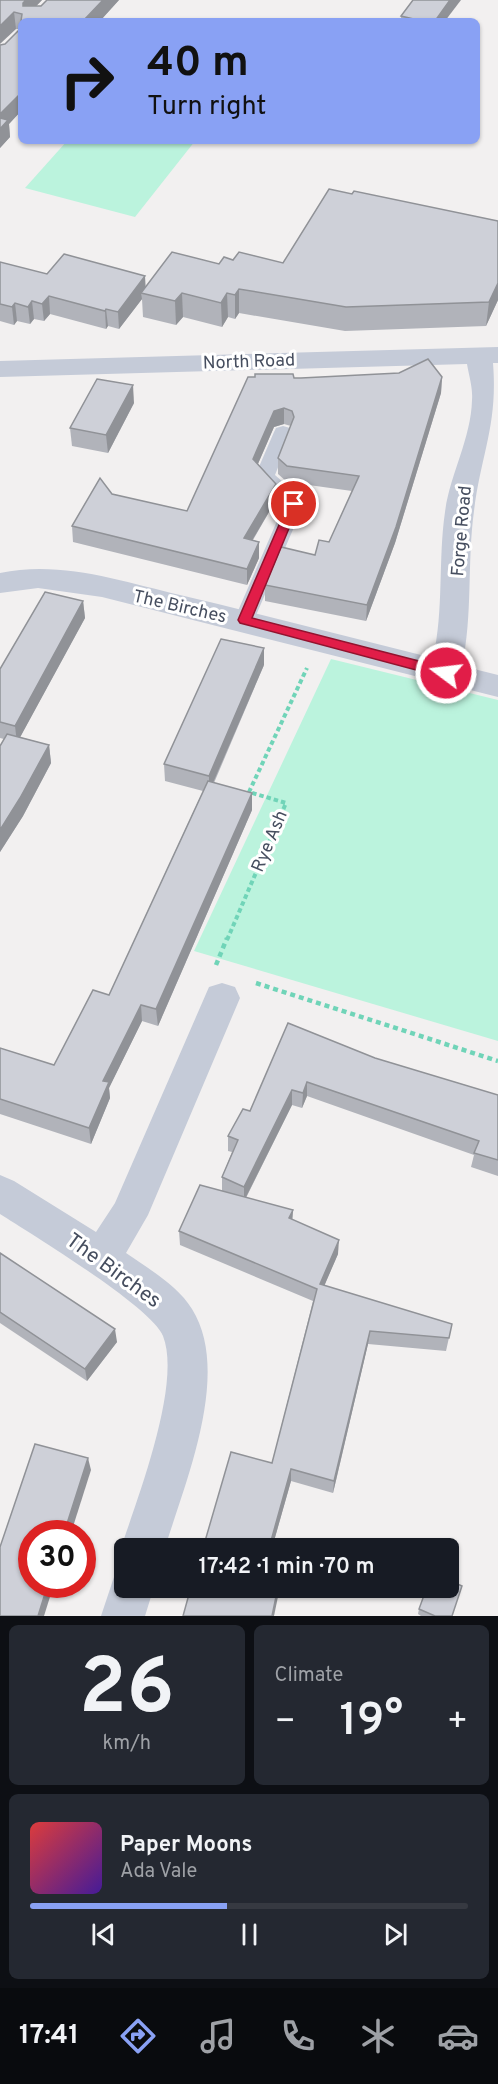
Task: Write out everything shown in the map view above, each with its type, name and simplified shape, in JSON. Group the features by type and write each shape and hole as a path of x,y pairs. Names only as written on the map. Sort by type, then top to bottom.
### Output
{"street":[{"name":"North Road","path":"0,369 488,355"},
{"name":"Forge Road","path":"446,673 456,618 459,513 464,480 483,421 488,355"},
{"name":"The Birches","path":"0,583 15,578 49,578 244,620 498,686"},
{"path":"102,1257 129,1215 235,989"},
{"name":"The Birches","path":"0,1193 102,1257 169,1309 182,1331 188,1356 185,1393 176,1437 146,1538"},
{"path":"123,1616 129,1598"}],"lane":[{"path":"244,620 294,504 287,493 273,486 265,476 283,432"}],"path":[{"name":"Rye Ash","path":"235,989 214,969 286,803 249,792 320,640"},
{"path":"235,989 498,1061"}],"green space":[{"path":"64,144 193,144 135,217 25,188"},
{"path":"331,659 498,700 498,1041 194,951"}],"building":[{"path":"0,0 26,0 23,6 41,6 47,0 103,0 86,18 21,18 22,14 14,12 0,26"},
{"path":"413,0 450,0 437,18 401,16"},
{"path":"18,31 18,96 0,114 0,45 5,44"},
{"path":"0,118 8,120 0,129"},
{"path":"329,189 352,194 354,191 498,221 498,283 489,302 346,307 239,289 235,295 227,293 221,303 182,293 175,301 141,293 172,252 219,264 224,257 233,260 239,252 283,263"},
{"path":"64,254 145,276 118,312 106,309 105,311 49,296 42,304 32,301 28,307 15,303 12,307 0,304 0,262 47,274"},
{"path":"428,359 442,377 396,527 367,605 265,585 281,547 315,555 319,540 329,542 359,476 287,466 278,458 294,417 292,411 284,408 274,411 253,459 276,484 244,538 259,542 247,569 72,526 100,478 112,494 187,511 248,377 255,377 255,374 293,374 294,378 301,378 399,373"},
{"path":"97,379 133,385 106,435 70,428"},
{"path":"45,592 83,601 15,726 0,722 0,669"},
{"path":"221,639 264,648 209,776 164,764"},
{"path":"7,734 49,745 0,830 0,746"},
{"path":"208,781 252,793 156,1009 141,1005 103,1081 109,1082 89,1128 0,1099 0,1048 54,1065 93,990 109,995"},
{"path":"288,1023 375,1058 498,1095 498,1160 474,1153 479,1141 307,1082 303,1093 292,1090 244,1187 222,1177 238,1140 228,1136 243,1109 250,1111"},
{"path":"200,1185 293,1210 289,1218 339,1240 320,1284 452,1324 449,1338 370,1331 334,1481 291,1469 272,1538 206,1538 231,1452 272,1463 317,1289 179,1231"},
{"path":"0,1253 115,1329 85,1369 0,1312"},
{"path":"35,1444 88,1458 68,1520 18,1520 18,1598 44,1598 38,1616 0,1616 0,1547"},
{"path":"188,1598 276,1598 272,1616 183,1616"},
{"path":"423,1598 458,1598 452,1616 435,1616 419,1609"}],"route":[{"path":"294,504 244,620 446,673"}]}
